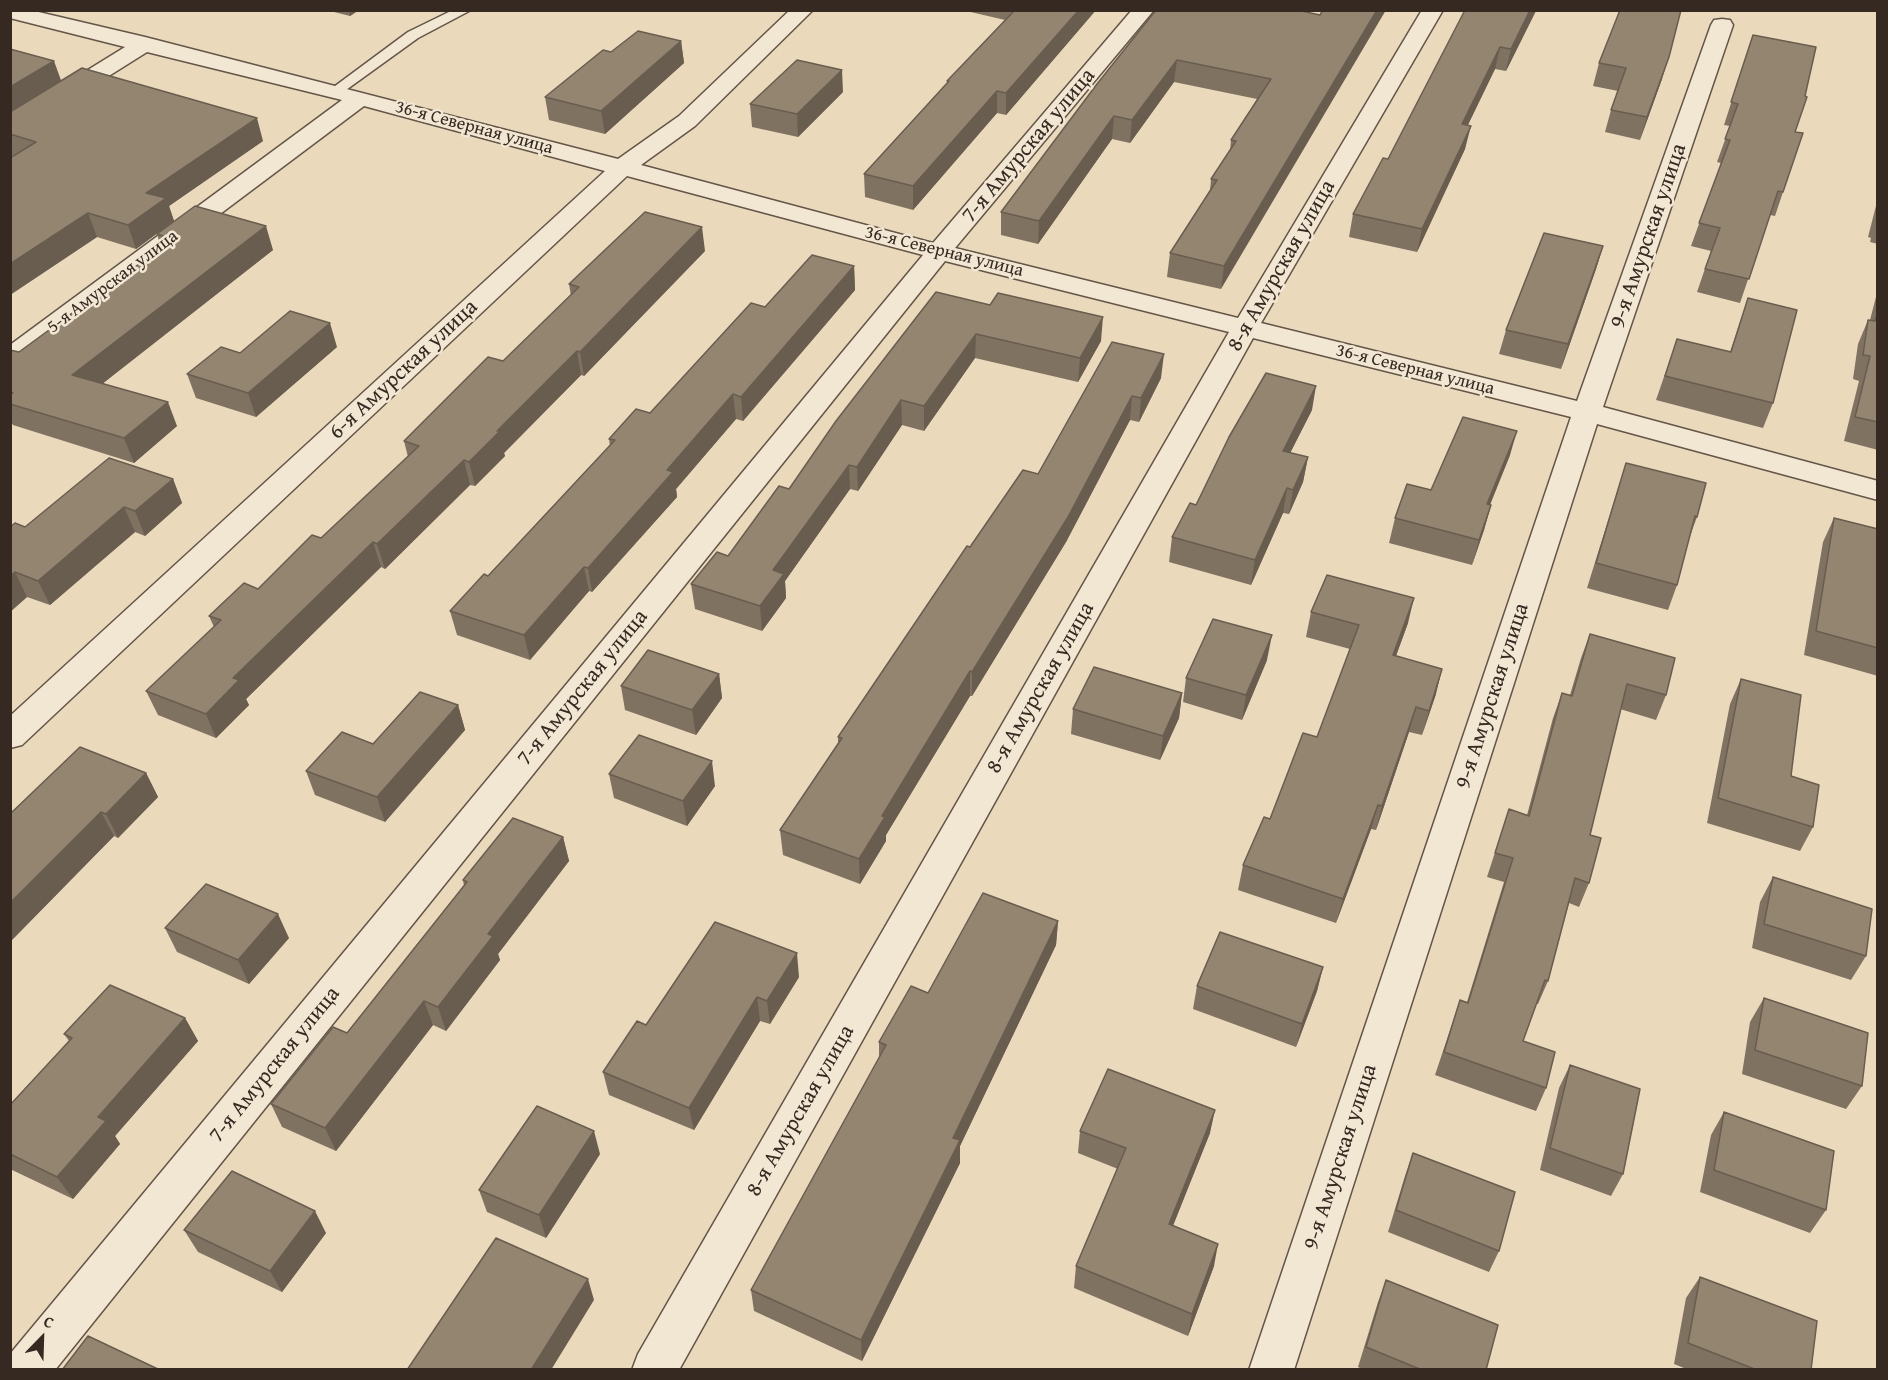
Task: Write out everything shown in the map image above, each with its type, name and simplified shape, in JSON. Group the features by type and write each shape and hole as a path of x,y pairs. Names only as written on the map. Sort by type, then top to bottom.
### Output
{"street":[{"name":"6-я Амурская улица","path":"10,736 623,167 687,122 803,10"},
{"name":"7-я Амурская улица","path":"26,1370 939,252 1144,10"},
{"name":"8-я Амурская улица","path":"654,1370 1245,328 1433,10"},
{"name":"36-я Северная улица","path":"10,12 360,98 939,252 1587,412 1878,491"},
{"name":"9-я Амурская улица","path":"1271,1370 1587,412 1722,25"},
{"path":"10,128 145,44"},
{"name":"5-я Амурская улица","path":"10,358 360,98"}],"lane":[{"path":"334,92 413,35 465,10"}],"building":[{"path":"1015,10 1079,10 1006,93 997,91 913,186 864,174 949,81 947,81"},
{"path":"1156,10 1297,10 1320,15 1323,10 1377,10 1224,266 1170,253 1217,180 1211,179 1236,141 1231,140 1271,79 1177,60 1132,120 1114,116 1039,221 1001,212"},
{"path":"1465,10 1530,10 1511,49 1500,47 1462,124 1471,126 1422,229 1353,214 1383,158 1388,159"},
{"path":"1620,10 1681,10 1669,57 1647,117 1611,110 1626,68 1599,63"},
{"path":"638,31 681,41 601,111 545,97 603,50 611,52"},
{"path":"1753,35 1816,47 1805,96 1807,97 1795,132 1803,133 1783,192 1778,191 1749,279 1705,269 1720,228 1699,223 1730,140 1725,139 1738,104 1731,102"},
{"path":"10,49 54,61 10,87"},
{"path":"797,60 842,70 797,114 750,104"},
{"path":"82,68 257,118 146,193 166,198 128,225 88,213 10,264 10,158 36,142 10,134 10,112"},
{"path":"195,206 266,226 72,375 168,402 124,438 10,404 10,394 13,393 10,392 10,350 19,352 173,239 157,234"},
{"path":"645,212 702,227 580,352 577,351 497,431 500,431 469,462 464,460 377,544 373,542 233,678 239,680 206,714 146,691 221,620 209,616 244,583 258,589 312,535 321,538 419,446 404,441 488,357 503,361 579,287 569,284"},
{"path":"1544,233 1603,246 1568,344 1506,330"},
{"path":"812,255 854,266 741,397 733,394 667,470 673,472 588,568 584,567 524,635 450,611 484,574 488,576 615,440 609,439 636,409 650,413 751,303 765,307"},
{"path":"936,292 990,305 998,293 1103,317 1080,358 976,334 924,406 901,400 857,467 849,465 773,570 784,574 760,606 691,584 717,552 728,556 779,486 789,489 836,421"},
{"path":"1748,298 1797,310 1773,403 1665,376 1677,339 1731,352"},
{"path":"290,311 330,323 248,393 187,374 221,347 240,353"},
{"path":"1878,311 1878,422 1855,417 1870,356 1863,355 1868,320 1875,321"},
{"path":"1112,342 1164,354 1141,398 1132,396 1068,517 972,672 970,671 882,816 885,817 859,859 780,830 842,738 838,737 967,546 970,547 1023,470 1038,474"},
{"path":"1266,373 1316,386 1283,451 1308,457 1293,490 1287,488 1255,560 1172,537 1190,503 1196,505 1229,437"},
{"path":"1463,417 1517,431 1487,504 1491,505 1479,540 1395,518 1407,484 1431,490"},
{"path":"109,458 173,479 135,511 124,507 38,581 15,572 10,576 10,527 15,523 25,527"},
{"path":"1626,463 1706,483 1677,585 1596,563"},
{"path":"1834,518 1878,529 1878,648 1816,631"},
{"path":"1327,575 1414,598 1393,655 1442,669 1429,711 1416,707 1382,806 1378,805 1343,899 1243,865 1264,817 1270,819 1303,733 1317,737 1359,625 1311,612"},
{"path":"1213,619 1272,635 1246,695 1186,678"},
{"path":"1590,634 1675,658 1666,695 1627,684 1590,835 1601,838 1589,883 1575,878 1548,981 1545,980 1523,1041 1555,1052 1546,1088 1444,1052 1460,1000 1468,1003 1513,858 1495,853 1509,809 1529,816 1562,693 1572,696"},
{"path":"648,650 719,674 692,710 621,686"},
{"path":"1094,667 1182,693 1163,736 1073,709"},
{"path":"1741,679 1801,695 1791,776 1819,785 1813,827 1718,798"},
{"path":"420,692 458,705 377,797 306,771 342,732 373,744"},
{"path":"639,735 712,761 683,801 609,774"},
{"path":"80,747 146,773 106,814 101,812 10,903 10,814"},
{"path":"513,818 563,837 488,934 493,936 438,1007 424,1001 325,1128 271,1104 333,1027 347,1033 467,882 463,880"},
{"path":"1773,877 1872,909 1866,956 1764,924"},
{"path":"206,884 278,914 238,960 165,928"},
{"path":"983,893 1058,921 953,1138 960,1140 861,1340 751,1290 886,1045 879,1042 911,986 928,993"},
{"path":"715,922 797,953 767,1001 757,997 689,1108 603,1072 637,1021 646,1025"},
{"path":"1220,932 1323,967 1302,1024 1197,986"},
{"path":"110,985 185,1018 98,1117 106,1121 57,1177 10,1154 10,1105 72,1038 64,1034"},
{"path":"1764,998 1868,1033 1862,1086 1755,1050"},
{"path":"1570,1065 1640,1089 1623,1174 1550,1148"},
{"path":"1108,1069 1215,1110 1169,1224 1218,1244 1192,1314 1076,1266 1126,1148 1080,1131"},
{"path":"537,1106 594,1131 539,1215 479,1190"},
{"path":"1724,1112 1834,1151 1826,1210 1714,1170"},
{"path":"1413,1153 1515,1192 1499,1251 1396,1210"},
{"path":"232,1171 315,1211 270,1271 184,1230"},
{"path":"496,1238 588,1279 531,1370 407,1370"},
{"path":"1700,1277 1817,1321 1811,1370 1757,1370 1688,1343"},
{"path":"1386,1280 1498,1325 1486,1370 1422,1370 1366,1347"},
{"path":"88,1336 160,1370 62,1370"}]}
